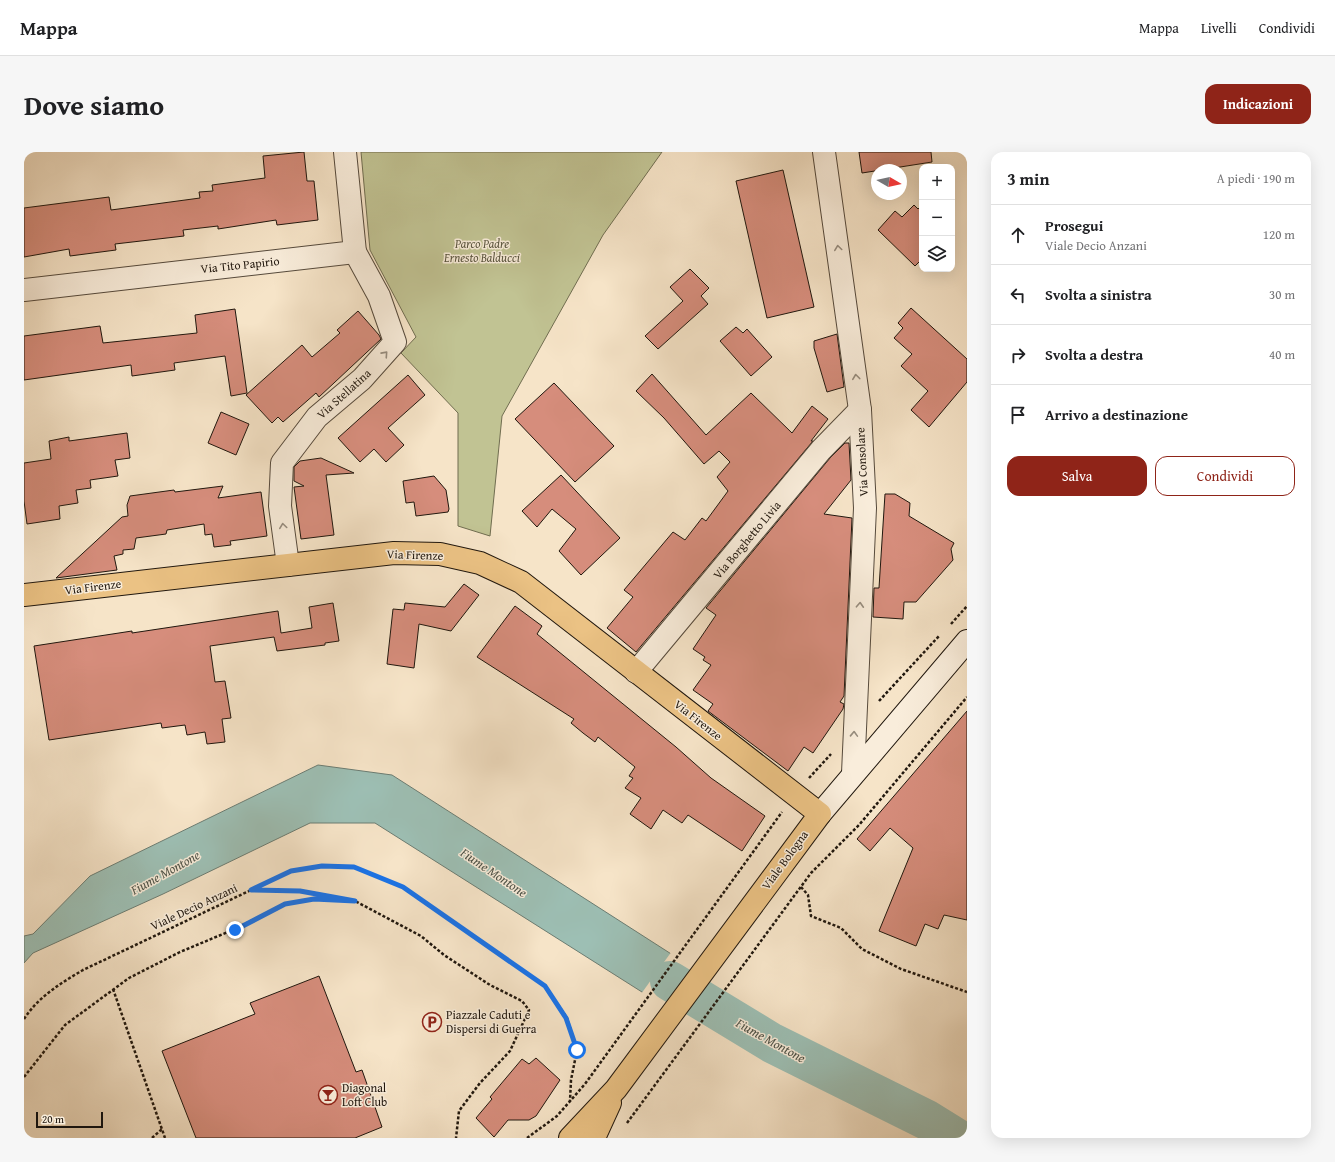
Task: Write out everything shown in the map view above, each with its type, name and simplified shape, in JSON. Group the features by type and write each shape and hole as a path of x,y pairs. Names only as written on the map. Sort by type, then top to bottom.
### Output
{"main road":[{"name":"Via Firenze","path":"24,595 394,553 440,554 480,563 520,582 820,814"},
{"name":"Viale Bologna","path":"570,1138 622,1082 820,814"},
{"name":"Viale Bologna","path":"594,1138 622,1082"}],"street":[{"path":"345,152 355,252"},
{"name":"Via Consolare","path":"824,152 860,410 865,508 853,773"},
{"name":"Via Tito Papirio","path":"24,290 355,252"},
{"name":"Via Stellatina","path":"288,565 280,506 282,463 317,417 362,379 396,342 379,296 355,252"},
{"name":"Via Borghetto Livia","path":"636,672 822,450 860,410"},
{"name":"Viale Bologna","path":"820,814 853,773 967,641"}],"path":[{"path":"626,1124 811,873 859,825 967,697"},
{"name":"Viale Decio Anzani","path":"24,1019 30,1009 58,984 83,970 291,871 322,866 354,867 403,887 545,986 566,1018 575,1049 577,1050 571,1080 570,1102"},
{"path":"527,1138 557,1116 570,1102 604,1058 734,876"},
{"path":"801,887 808,895 811,916 841,928 862,949 901,969 967,992"},
{"path":"251,890 300,891 355,901 421,936 444,955 490,985 522,1001 529,1010 510,1051 480,1083 459,1111 456,1138"},
{"path":"24,1077 65,1025 113,988 129,978 180,952 235,930 285,904 314,899 355,901"},
{"path":"113,988 165,1138"},
{"path":"152,1138 162,1129"}],"green space":[{"name":"Parco Padre Ernesto Balducci","path":"361,152 662,152 603,235 502,416 490,536 458,526 458,413 401,353 416,337 370,250"}],"water":[{"path":"318,765 392,775 729,991 702,1030 375,823 310,823 163,894 33,953 24,963 24,936 33,934 90,876"}],"pier":[{"path":"672,951 731,990 702,1032 641,994"}],"building":[{"path":"304,152 307,181 314,181 318,220 277,225 276,220 218,229 218,226 183,230 184,236 115,244 116,250 70,256 69,249 24,257 24,208 109,197 111,210 200,198 199,192 213,191 212,185 265,178 263,156"},
{"path":"859,152 931,152 932,162 907,166 907,164 871,164 871,172 862,173"},
{"path":"783,170 814,307 767,318 736,181"},
{"path":"914,205 918,209 919,208 919,262 915,266 878,230 895,211 902,217"},
{"path":"690,269 709,288 701,296 708,304 658,349 645,336 683,301 670,287"},
{"path":"911,308 967,359 967,382 929,427 911,410 928,391 901,366 912,354 894,338 903,328 898,323"},
{"path":"235,309 247,393 231,396 225,356 174,363 175,370 132,376 131,365 24,380 24,336 100,326 103,343 197,333 195,315"},
{"path":"358,311 381,339 319,397 316,393 283,422 278,417 272,423 246,395 302,345 312,357 340,333 337,330"},
{"path":"736,327 743,333 747,329 772,357 751,376 720,341"},
{"path":"837,334 844,387 827,392 814,348 814,341"},
{"path":"652,374 706,435 751,393 792,433 812,406 828,419 811,441 813,441 636,652 607,628 633,597 624,590 673,532 685,540 702,518 706,521 728,491 717,477 730,462 719,451 704,464 664,418 636,391"},
{"path":"408,375 425,395 388,428 404,445 386,462 374,449 360,462 338,438"},
{"path":"554,383 614,446 575,482 515,419"},
{"path":"221,412 249,424 236,455 208,443"},
{"path":"127,433 130,458 115,460 118,476 90,480 91,488 76,490 78,503 59,506 60,519 27,524 24,501 24,463 51,459 49,441 69,437 69,441"},
{"path":"845,443 849,443 851,480 824,514 852,518 844,696 840,702 844,704 843,709 813,753 804,747 788,771 708,711 713,704 693,690 711,665 703,660 705,657 693,649 716,615 706,608 830,458"},
{"path":"321,458 354,473 326,475 334,535 301,539 294,487 304,486 294,481 294,467 300,461"},
{"path":"561,475 620,538 581,575 559,551 576,529 552,509 537,527 522,511"},
{"path":"434,476 446,490 449,509 448,512 416,516 414,502 406,503 403,481"},
{"path":"223,486 218,498 261,492 267,536 230,541 231,545 214,547 212,534 205,535 204,524 167,530 166,534 136,538 134,549 123,550 123,554 114,556 117,570 56,578 122,517 128,516 127,505 130,496 174,490 175,492"},
{"path":"885,494 895,494 910,503 909,516 954,543 951,549 953,560 916,602 904,602 903,619 873,617 874,588 879,588"},
{"path":"464,584 479,595 451,631 419,624 414,668 387,664 393,609 404,610 405,603 445,607"},
{"path":"333,603 339,641 325,643 325,645 277,651 274,637 210,646 215,682 225,681 231,718 222,719 225,742 207,744 205,732 187,735 185,725 162,728 161,723 49,740 34,646 278,611 281,633 312,628 309,607"},
{"path":"515,606 542,626 537,634 676,747 711,778 765,816 742,851 688,815 682,823 663,810 651,829 630,814 641,798 625,788 633,778 629,776 635,767 598,737 595,742 583,733 571,723 574,719 477,657"},
{"path":"967,711 967,920 944,915 938,929 925,924 916,946 879,931 913,848 890,828 870,851 857,839"},
{"path":"319,976 356,1072 362,1070 382,1127 355,1138 196,1138 162,1051 255,1014 250,1003"},
{"path":"536,1058 560,1080 536,1116 529,1120 508,1120 494,1137 476,1118 492,1099 490,1097 522,1059 529,1064"}],"waterway":[{"name":"Fiume Montone","path":"670,981 772,1043 927,1120 956,1138"}],"place":[{"name":"Piazzale Caduti e Dispersi di Guerra","path":"432,1022"},
{"name":"Diagonal Loft Club","path":"328,1095"}],"route":[{"path":"235,930 285,904 314,899 355,901 300,891 251,890 291,871 322,866 354,867 403,887 545,986 566,1018 575,1049 577,1050"}]}
